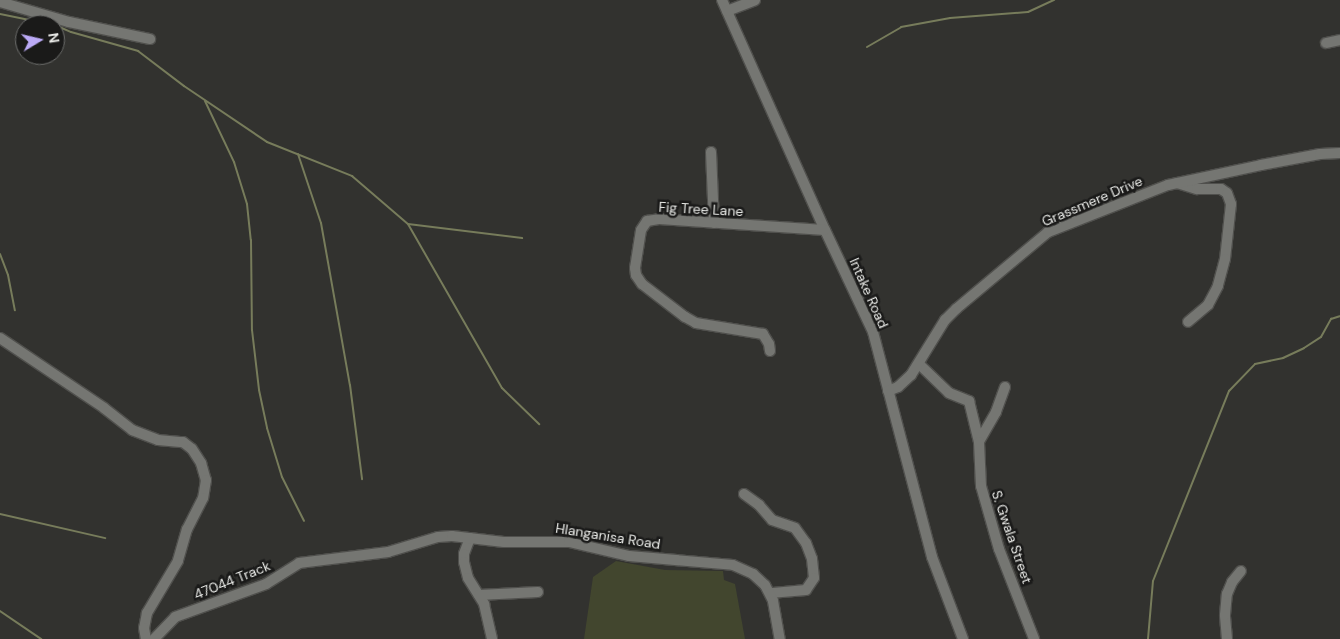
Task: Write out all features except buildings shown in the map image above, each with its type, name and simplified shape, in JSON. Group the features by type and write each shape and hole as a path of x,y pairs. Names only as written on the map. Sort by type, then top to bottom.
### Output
{"street":[{"name":"Intake Road","path":"722,0 825,230 870,324 932,557 963,639"},
{"path":"727,12 754,0"},
{"path":"0,2 69,22 150,39"},
{"path":"1326,42 1340,40"},
{"path":"711,152 714,223"},
{"name":"Grassmere Drive","path":"888,391 904,383 919,364 945,320 1039,238 1176,183 1320,154 1340,153"},
{"path":"1176,183 1197,189 1221,189 1227,193 1231,204 1225,259 1218,286 1208,305 1188,322"},
{"name":"Fig Tree Lane","path":"770,351 769,344 763,334 696,323 685,317 642,284 636,275 635,268 641,230 648,221 659,219 825,230"},
{"path":"0,338 104,408 132,430 158,440 183,442 192,449 200,463 206,480 203,498 187,529 178,561 147,613 144,628 146,639"},
{"path":"919,364 948,393 969,401 979,442"},
{"name":"S. Gwala Street","path":"1005,387 996,412 979,442 979,470 983,496 999,549 1034,639"},
{"path":"744,494 759,505 772,520 795,528 806,543 812,559 814,578 806,590 770,593"},
{"name":"Hlanganisa Road","path":"415,543 438,537 504,542 569,542 629,556 733,565 754,574 765,585 770,593 780,639"},
{"path":"470,538 464,554 464,562 468,578 484,604 492,639"},
{"name":"47044 Track","path":"154,639 175,617 266,584 299,563 388,552 415,543"},
{"path":"1227,639 1225,615 1227,594 1232,582 1241,571"},
{"path":"479,594 538,592"}],"green space":[{"path":"616,561 665,570 723,571 724,580 735,584 745,639 584,639 593,577"}],"waterway":[{"path":"867,47 901,27 950,18 1028,12 1054,0"},
{"path":"0,14 15,17"},
{"path":"65,29 138,51 184,86 267,142 352,176 408,224 502,388 539,424"},
{"path":"205,101 234,162 247,204 251,240 252,330 259,390 267,428 282,477 304,521"},
{"path":"298,154 321,223 350,385 362,479"},
{"path":"408,224 522,238"},
{"path":"0,254 8,275 15,310"},
{"path":"1148,639 1153,581 1229,391 1255,364 1283,358 1304,348 1321,337 1331,319 1340,316"},
{"path":"0,514 105,538"},
{"path":"0,611 41,639"}]}
